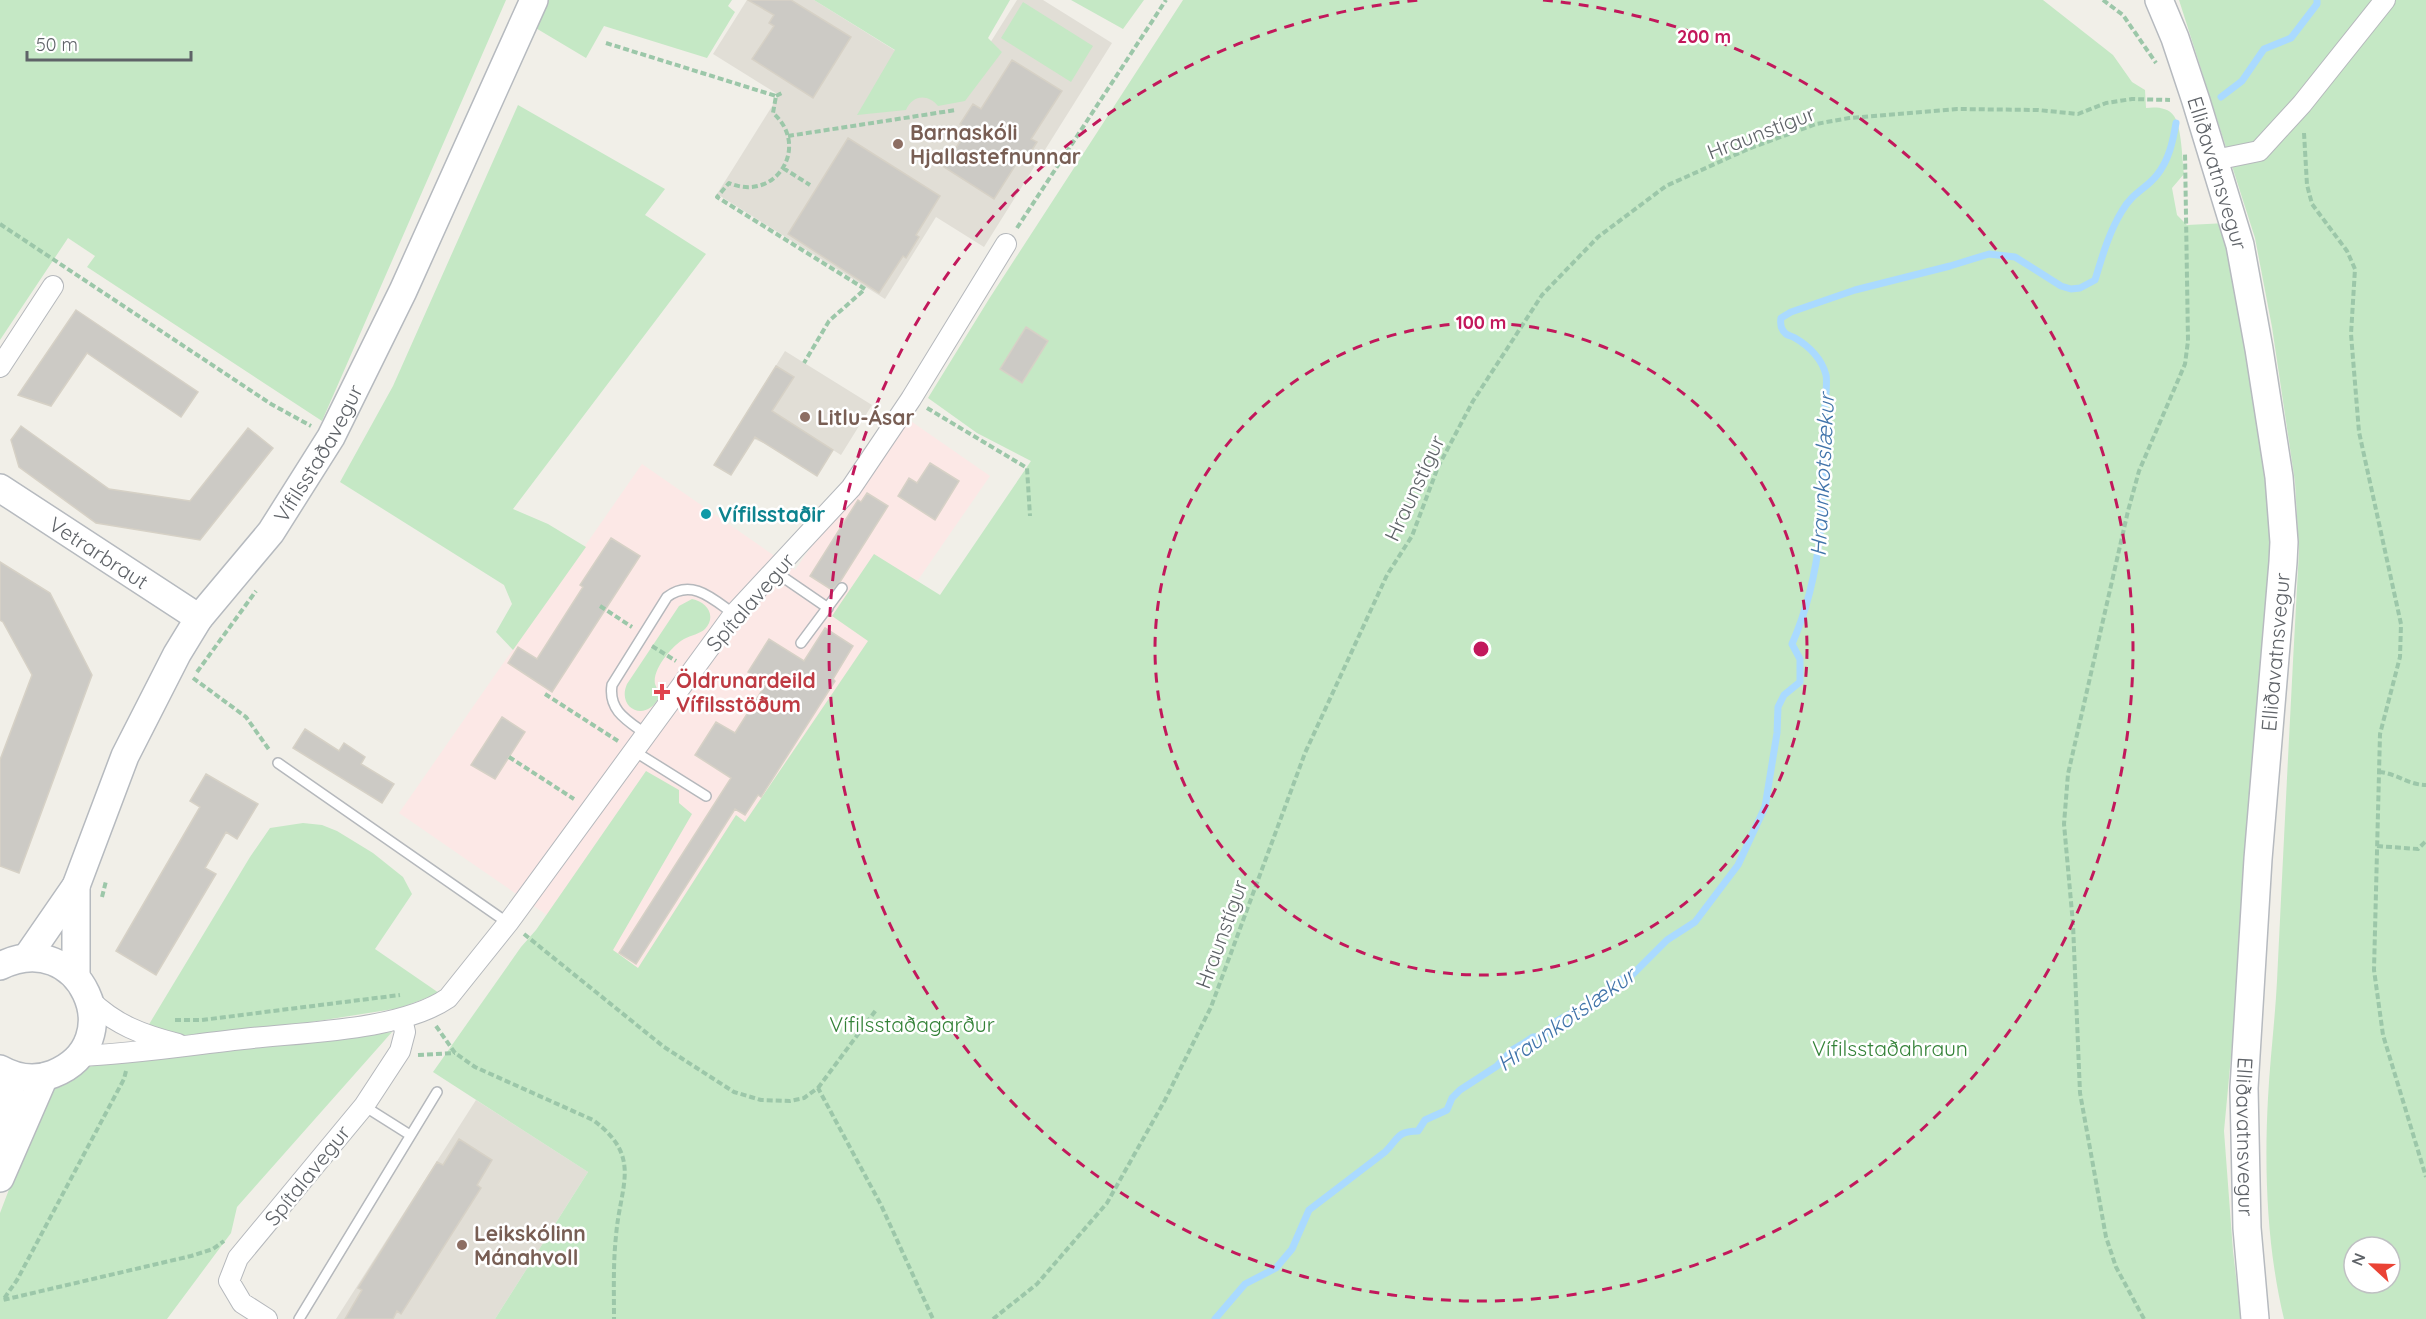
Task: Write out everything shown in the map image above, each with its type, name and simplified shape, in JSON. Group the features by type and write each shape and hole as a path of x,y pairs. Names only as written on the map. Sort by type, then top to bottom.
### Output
{"main road":[{"name":"Vífilsstaðavegur","path":"27,957 76,886 125,756 177,654 199,618 271,532 331,437 403,291 534,0"},
{"name":"Elliðavatnsvegur","path":"2159,0 2175,38 2240,244 2278,477 2284,542 2258,859 2244,1088 2247,1228 2255,1319"},
{"name":"Vetrarbraut","path":"0,488 199,618"},
{"name":"Vífilsstaðavegur","path":"76,886 83,988 92,1013 87,1043 79,1056"},
{"path":"0,966 12,960 27,957 45,958 62,965 83,988"},
{"path":"12,1148 4,1071 26,1078 44,1077 63,1070 79,1056"},
{"path":"0,1178 44,1077"}],"street":[{"path":"2215,160 2259,151 2302,104 2385,0"},
{"name":"Spítalavegur","path":"79,1056 128,1054 365,1025 402,1019 436,1006 448,998 508,923 734,614 851,489 911,399 1006,244"},
{"path":"0,367 53,286"},
{"name":"Spítalavegur","path":"83,988 111,1019 132,1030 183,1046"},
{"name":"Spítalavegur","path":"267,1319 242,1303 230,1281 238,1258 364,1106 397,1055 405,1032 402,1019"}],"lane":[{"path":"774,571 828,608"},
{"path":"801,644 842,588"},
{"path":"646,734 614,708 611,692 614,679 667,597 679,589 695,589 734,614"},
{"path":"634,751 706,796"},
{"path":"278,763 508,923"},
{"path":"299,1319 436,1092"},
{"path":"364,1106 410,1135"}],"path":[{"path":"1006,244 1166,0"},
{"path":"2103,0 2123,15 2156,63"},
{"path":"606,43 776,96 784,92"},
{"name":"Hraunstígur","path":"993,1319 1037,1284 1107,1203 1165,1100 1211,1007 1305,753 1387,575 1412,536 1438,467 1473,401 1542,295 1598,237 1666,186 1748,149 1816,124 1849,118 1957,110 2038,110 2078,114 2106,103 2132,99 2175,100 2173,91"},
{"path":"776,96 773,113 784,125 788,136 789,152 783,168 772,180 756,187 740,187 729,183 717,196 865,289 830,321 804,363"},
{"path":"2302,104 2307,185 2312,204 2347,251 2355,269 2351,334 2359,432 2402,624 2400,657 2380,734 2374,970 2383,1035 2426,1177"},
{"path":"788,136 956,110"},
{"path":"2144,1319 2116,1267 2106,1237 2080,1093 2073,924 2064,824 2068,774 2128,511 2139,471 2185,364 2188,341 2185,148"},
{"path":"783,168 810,184"},
{"path":"0,224 271,404 331,437"},
{"path":"911,399 1027,468 1030,516"},
{"path":"600,606 692,672"},
{"path":"193,678 246,717 278,763"},
{"path":"545,694 634,751"},
{"path":"509,757 591,810"},
{"path":"2379,772 2391,772 2404,782 2426,785"},
{"path":"2377,846 2418,849 2426,841"},
{"path":"508,923 538,944 664,1047 721,1085 747,1097 776,1101 804,1098 818,1088 876,1010"},
{"path":"397,1055 455,1053"},
{"path":"1,1301 17,1280 124,1079 126,1064"},
{"path":"818,1088 881,1205 933,1319"},
{"path":"1,1301 191,1256 213,1249 226,1239"}],"shaded area":[{"name":"Barnaskóli Hjallastefnunnar","path":"747,0 814,0 960,91 1017,0 1043,0 1112,43 984,247 936,217 885,299 717,194 779,95 713,54"},
{"name":"Litlu-Ásar","path":"785,351 872,405 841,455 833,450 817,476 754,439 731,475 714,465"},
{"name":"Öldrunardeild Vífilsstöðum","path":"902,415 990,476 641,980 399,813 642,464 795,570"},
{"name":"Leikskólinn Mánahvoll","path":"476,1100 588,1172 495,1319 336,1319"}],"green space":[{"path":"0,0 506,0 322,421 87,267 95,256 68,238 0,340"},
{"path":"547,0 732,0 728,6 735,12 707,58 604,26 586,58 534,27"},
{"path":"814,0 1010,0 988,38 1002,52 965,101 938,106 930,99 921,98 912,101 906,110 857,115 895,50"},
{"path":"1071,0 1144,0 1123,29"},
{"path":"1183,0 2043,0 2113,55 2132,82 2145,90 2146,108 2165,109 2174,116 2180,136 2184,174 2172,188 2177,215 2187,225 2227,223 2272,478 2273,608 2224,1131 2233,1251 2241,1319 495,1319 588,1172 433,1072 521,947 536,930 646,771 679,790 679,803 692,814 613,950 638,968 736,815 745,822 868,641 832,616 874,554 940,595 1031,461 977,433 928,398 989,299"},
{"path":"2179,0 2426,0 2426,1319 2284,1319 2278,1292 2268,1209 2267,1126 2277,981 2299,551 2295,482 2272,327 2255,238"},
{"path":"1023,2 1093,46 1071,82 1001,38"},
{"path":"518,105 665,189 645,215 706,254 513,509 548,524 586,547 513,650 496,632 512,604 504,585 340,482 393,386"},
{"path":"692,599 702,603 709,610 709,624 703,631 679,642 664,658 655,678 659,697 654,705 641,711 634,710 626,700 627,684 679,606"},
{"path":"303,823 322,825 337,831 373,853 403,877 412,894 375,949 439,993 400,1008 198,1040 145,1031 250,857 270,828"},
{"path":"392,1032 237,1207 231,1233 167,1319 0,1319 0,1213 42,1103 51,1088 86,1067 192,1053"}],"building":[{"path":"748,0 791,0 851,37 813,98 752,59 774,26 769,23 774,15"},
{"path":"1012,60 1062,91 1031,139 1037,142 1023,164 1018,161 994,199 944,167 968,129 960,124 973,104 981,109"},
{"path":"848,138 940,196 916,235 919,237 906,258 903,256 879,293 788,234"},
{"path":"76,310 198,392 181,417 87,353 51,406 18,395"},
{"path":"1026,327 1048,341 1022,383 1000,369"},
{"path":"776,366 794,377 772,411 833,450 817,476 755,437 731,475 714,465"},
{"path":"21,426 109,489 190,501 248,428 273,448 200,540 96,523 19,467 11,440"},
{"path":"930,463 959,481 935,520 898,496 909,478 917,483"},
{"path":"867,493 888,506 840,582 832,590 810,576 858,500 861,502"},
{"path":"611,538 640,556 552,692 508,663 518,647 537,659 583,587 580,585"},
{"path":"0,562 50,593 92,675 19,873 0,866 0,760 32,675 0,620"},
{"path":"825,628 853,646 833,679 835,681 761,797 758,795 745,815 735,809 636,964 619,953 731,778 695,755 716,722 735,733 766,684 748,672 769,639 804,661"},
{"path":"502,717 525,732 495,779 471,765"},
{"path":"305,729 339,751 344,743 365,757 361,764 394,784 382,803 293,748"},
{"path":"206,774 258,804 237,839 226,832 205,868 216,874 156,975 116,951 200,807 190,801"},
{"path":"459,1139 492,1160 477,1185 481,1188 401,1314 397,1311 393,1319 345,1319 362,1290 358,1288 437,1162 443,1165"}],"waterway":[{"name":"Hraunkotslækur","path":"2221,97 2242,81 2264,49 2291,38 2317,4 2317,0"},
{"name":"Hraunkotslækur","path":"1215,1319 1245,1284 1276,1268 1292,1249 1309,1210 1385,1152 1401,1134 1418,1131 1425,1120 1447,1110 1452,1098 1460,1090 1497,1066 1512,1050 1533,1037 1544,1036 1555,1022 1597,999 1618,980 1631,976 1667,940 1695,922 1738,865 1765,807 1777,733 1778,707 1784,695 1800,682 1800,659 1792,644 1803,617 1820,534 1826,375 1818,358 1810,349 1784,332 1781,327 1781,318 1791,312 1855,290 1989,254 2015,257 2061,286 2071,289 2080,288 2095,280 2117,219 2126,205 2153,180 2165,163 2176,123"}],"place":[{"name":"Barnaskóli Hjallastefnunnar","path":"898,144"},
{"name":"Litlu-Ásar","path":"805,417"},
{"name":"Vífilsstaðir","path":"706,514"},
{"name":"Öldrunardeild Vífilsstöðum","path":"662,692"},
{"name":"Leikskólinn Mánahvoll","path":"462,1245"}],"park label":[{"name":"Vífilsstaðagarður","path":"912,1024"},
{"name":"Vífilsstaðahraun","path":"1890,1048"}]}
